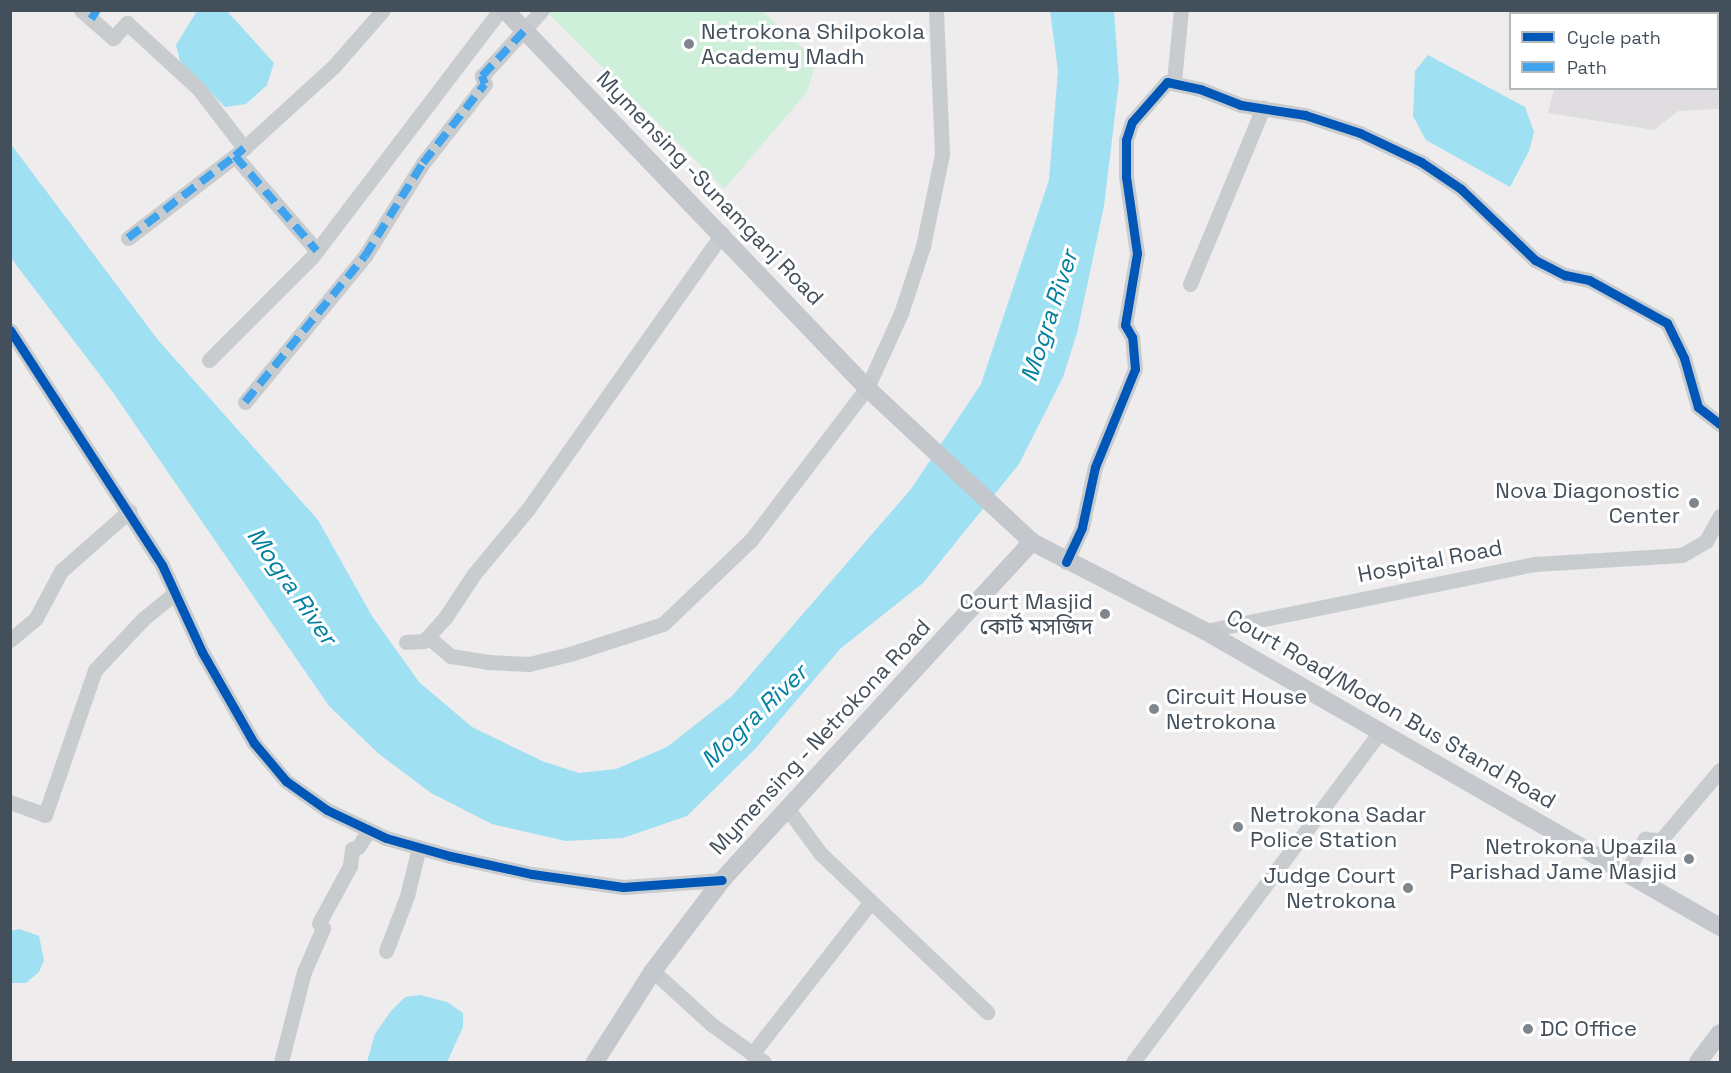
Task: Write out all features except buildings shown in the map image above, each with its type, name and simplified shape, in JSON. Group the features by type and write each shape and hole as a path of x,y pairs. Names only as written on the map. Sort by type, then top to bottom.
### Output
{"main road":[{"name":"Mymensing -Sunamganj Road","path":"502,10 525,30 873,394 1032,542"},
{"name":"Court Road/Modon Bus Stand Road","path":"1032,542 1066,562 1205,630 1627,871 1720,927"},
{"name":"Mymensing - Netrokona Road","path":"595,1062 654,971 722,880 1032,542"},
{"path":"1698,1062 1720,1033"}],"street":[{"path":"128,238 239,152 334,66 383,10"},
{"path":"209,360 317,251 502,10"},
{"path":"245,402 365,256 423,163 485,84 482,76 542,10"},
{"path":"428,637 451,656 529,664 663,624 751,540 873,394 923,246 942,154 936,10"},
{"path":"1174,81 1181,10"},
{"path":"90,13 112,38 127,23 198,88 239,152 317,251"},
{"path":"1066,562 1082,527 1095,467 1135,369 1132,337 1125,325 1137,253 1128,200 1126,140 1132,122 1160,86 1174,81 1241,105 1305,115 1360,133 1421,162 1461,189 1535,260 1565,275 1589,280 1667,323 1684,358 1698,406 1720,424"},
{"path":"1190,284 1263,108"},
{"path":"406,642 428,637 513,523 528,509 722,234"},
{"path":"10,330 129,511 175,593 202,652 254,743 286,781 327,810 369,830 419,847 532,874 623,887 722,880"},
{"path":"10,640 36,618 61,571 129,511"},
{"name":"Hospital Road","path":"1205,630 1535,564 1682,555 1706,541 1720,516"},
{"path":"10,802 45,815 95,670 143,619 175,593"},
{"path":"1133,1062 1381,730"},
{"path":"1627,871 1646,839 1661,840 1720,770"},
{"path":"787,808 820,853 987,1012"},
{"path":"281,1062 304,972 323,928 319,923 350,866 352,849 369,830"},
{"path":"386,951 407,896 419,847"},
{"path":"654,971 711,1024 758,1058 870,903"}],"shaded area":[{"path":"1720,11 1720,109 1678,111 1654,130 1548,113 1554,90 1719,90 1719,12 1576,12"}],"green space":[{"path":"546,11 762,11 813,57 814,68 807,92 724,189"}],"water":[{"path":"197,11 227,11 274,63 267,85 246,104 225,107 180,61 176,45"},
{"name":"Mogra River","path":"1050,11 1114,11 1119,81 1104,206 1077,333 1063,377 1019,464 923,583 840,649 756,748 687,816 623,838 566,841 492,824 431,793 379,754 329,706 112,391 11,258 10,143 158,340 318,520 372,616 419,682 472,727 542,761 579,773 616,769 667,747 732,696 911,489 981,384 1049,180 1058,71"},
{"path":"1428,55 1525,107 1534,132 1529,151 1510,187 1426,140 1413,116 1415,71"},
{"path":"19,929 39,936 44,960 39,972 26,983 11,983 11,931"},
{"path":"420,995 447,1002 463,1013 463,1027 447,1062 367,1062 375,1034 391,1011 405,997"}],"marked path":[{"path":"91,19 97,10"},
{"path":"245,402 365,256 423,163 485,84 482,76 525,30"},
{"path":"244,148 235,156 317,251"},
{"path":"128,238 235,156"}],"cycle path":[{"path":"1066,562 1082,527 1095,467 1135,369 1132,337 1125,325 1137,253 1126,177 1126,140 1132,122 1167,82 1200,89 1241,105 1305,115 1360,133 1421,162 1461,189 1535,260 1565,275 1589,280 1667,323 1684,358 1698,407 1720,424"},
{"path":"10,330 162,565 202,652 254,743 286,781 327,810 386,838 450,856 532,874 623,887 722,880"}],"place":[{"name":"Netrokona Shilpokola Academy Madh","path":"689,44"},
{"name":"Nova Diagonostic Center","path":"1694,503"},
{"name":"Court Masjid কোর্ট মসজিদ","path":"1105,614"},
{"name":"Circuit House Netrokona","path":"1154,709"},
{"name":"Netrokona Sadar Police Station","path":"1238,827"},
{"name":"Netrokona Upazila Parishad Jame Masjid","path":"1689,859"},
{"name":"Judge Court Netrokona","path":"1408,888"},
{"name":"DC Office","path":"1528,1029"}]}
